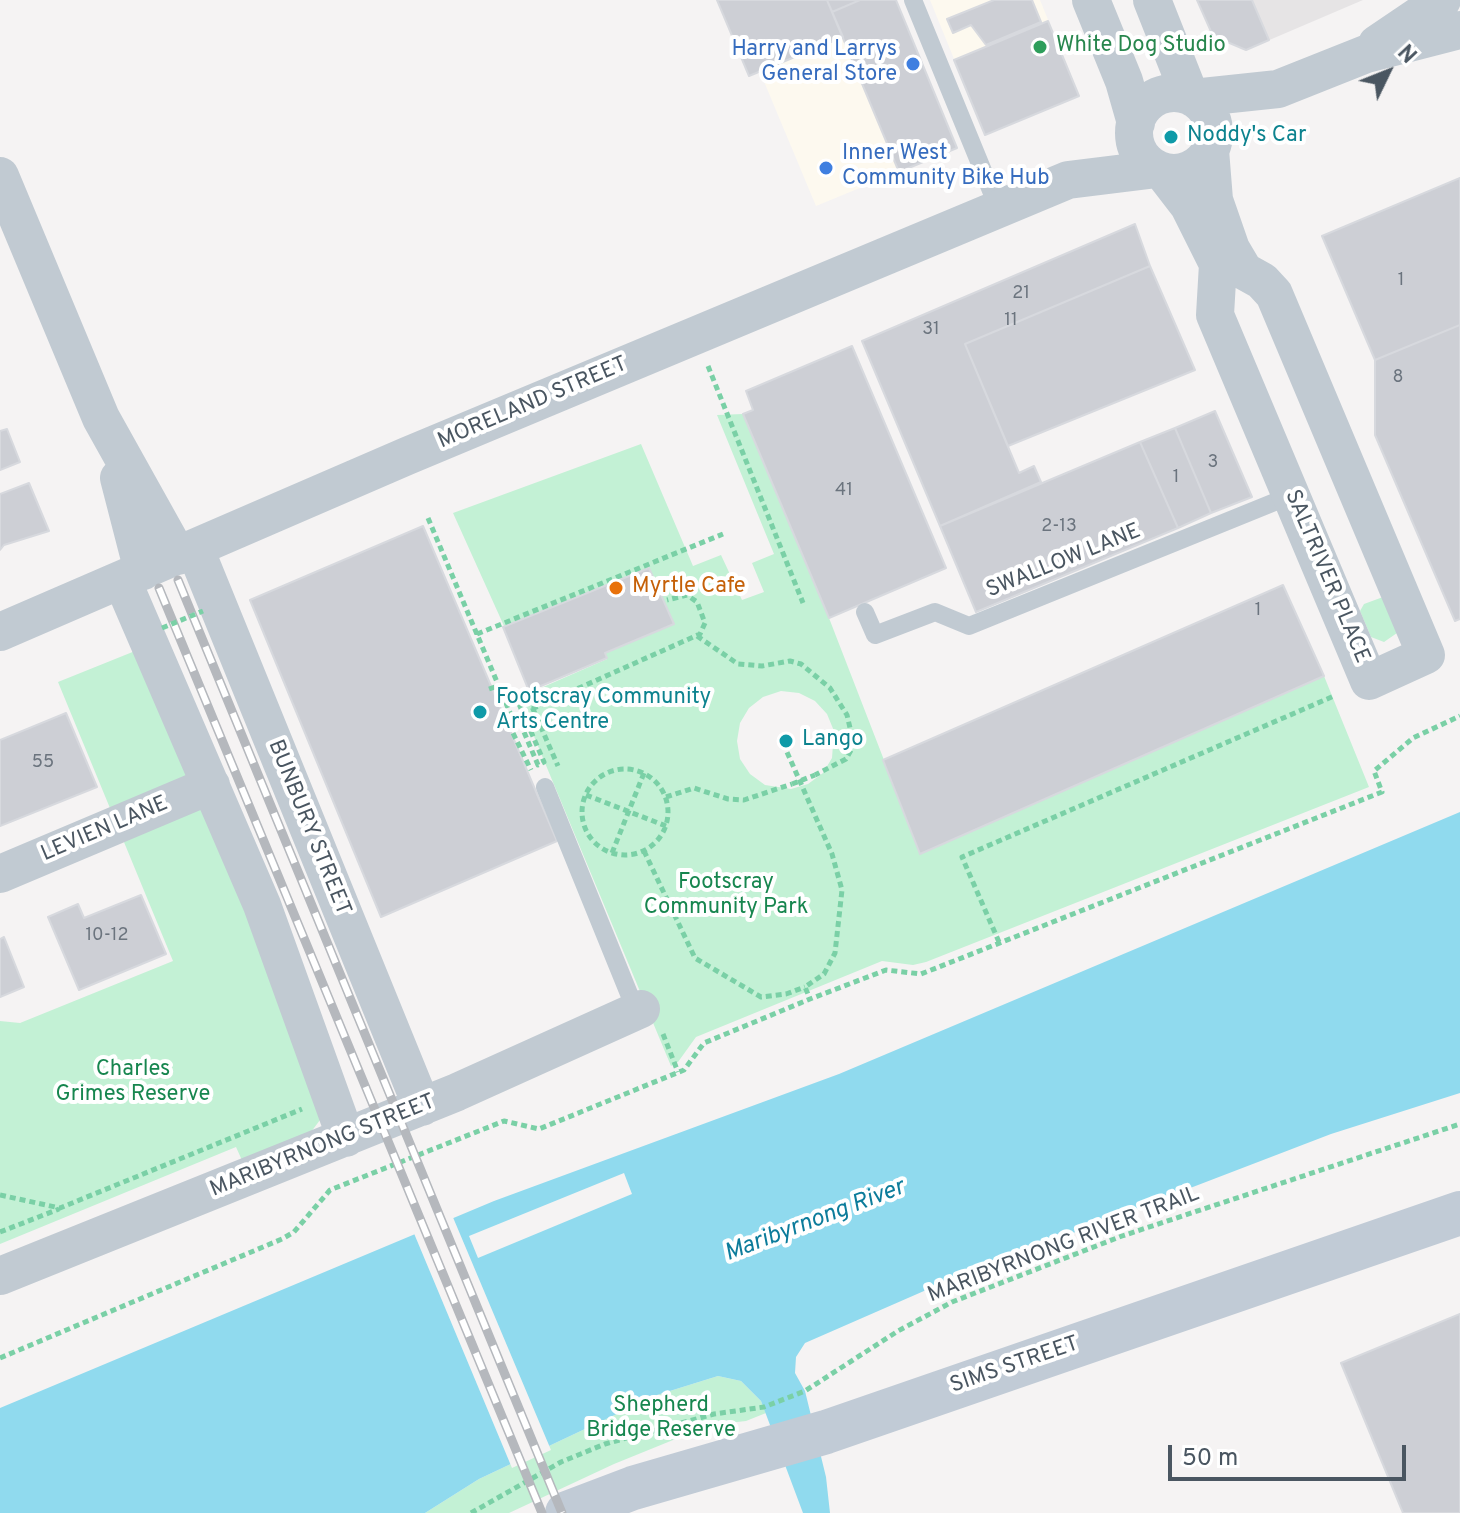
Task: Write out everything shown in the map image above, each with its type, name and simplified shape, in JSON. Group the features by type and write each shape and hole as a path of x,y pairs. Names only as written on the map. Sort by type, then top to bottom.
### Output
{"street":[{"path":"1091,0 1124,81 1139,150 1160,170 1178,172 1193,168 1278,89"},
{"path":"1152,0 1192,97 1212,119 1214,135 1210,149"},
{"path":"1366,54 1399,26 1442,0"},
{"path":"1135,125 1140,112 1159,96 1174,93 1192,97 1278,89 1366,54 1460,30"},
{"name":"MORELAND STREET","path":"0,632 429,447 1068,180 1135,125"},
{"name":"SALTRIVER PLACE","path":"1160,170 1189,206 1218,264 1215,315 1369,681 1426,655 1274,294 1262,281 1244,271 1231,249 1214,200 1210,149"},
{"name":"MORELAND STREET","path":"1068,180 1160,170"},
{"name":"BUNBURY STREET","path":"0,176 101,418 186,552 422,1107"},
{"name":"BUNBURY STREET","path":"101,418 133,576 211,785 262,905 346,1138"},
{"name":"LEVIEN LANE","path":"0,874 211,785"},
{"name":"MARIBYRNONG STREET","path":"0,1276 422,1107 639,1010"},
{"name":"SIMS STREET","path":"567,1513 766,1428 826,1432 1460,1213"}],"lane":[{"path":"913,0 999,210"},
{"name":"SWALLOW LANE","path":"865,612 875,635 935,612 969,626 1292,495"},
{"path":"545,787 639,1010"}],"path":[{"path":"696,337 803,603"},
{"path":"428,518 516,727"},
{"path":"477,634 723,534"},
{"path":"532,709 697,636 705,623 697,602 682,595 667,600"},
{"path":"162,628 203,611"},
{"path":"666,797 694,788 728,799 744,800 815,775 846,759 854,745 847,715 830,688 801,664 790,661 762,666 738,664 697,636"},
{"path":"489,689 498,686"},
{"path":"525,758 511,729 521,725 538,765 544,762 516,697 526,693 559,769 540,777 545,787"},
{"path":"999,942 962,857 1334,696"},
{"path":"0,1358 282,1239 294,1232 330,1190 504,1121 539,1129 684,1070 704,1043 810,999 886,970 921,974 1382,792 1374,771 1413,738 1460,716"},
{"path":"644,851 695,958 761,997 805,987 824,974 835,953 842,890 832,854 783,743"},
{"path":"631,769 644,773 659,785 666,797 666,826 658,841 644,851 628,855 612,853 596,844 587,834 582,814 586,795 594,782 611,771 631,769"},
{"path":"612,853 644,773"},
{"path":"586,795 666,826"},
{"path":"805,987 810,999"},
{"path":"0,1232 309,1106"},
{"name":"MARIBYRNONG RIVER TRAIL","path":"471,1513 561,1462 605,1444 714,1414 766,1428 805,1391 898,1331 952,1302 1122,1236 1460,1124"},
{"path":"0,1195 60,1208"}],"shaded area":[{"path":"717,0 896,0 957,148 816,206 760,72 749,76"},
{"path":"930,0 1040,0 1079,96 985,135"},
{"path":"1197,0 1363,0 1246,50 1213,36"}],"green space":[{"name":"Footscray Community Park","path":"743,414 829,618 920,853 1324,676 1369,787 926,962 913,965 882,961 696,1037 678,1062 671,1066 518,698 607,659 605,653 674,623 648,568 504,626 453,513 641,444 693,566 721,555 742,600 764,592 752,563 774,554 717,415","holes":["781,691 799,693 815,701 827,714 834,731 832,758 823,773 808,784 791,789 765,785 750,774 740,759 737,741 740,723 749,708 763,697"]},
{"path":"1383,597 1397,633 1384,642 1371,637 1360,611 1364,604"},
{"name":"Charles Grimes Reserve","path":"140,649 329,1108 302,1144 245,1167 236,1147 0,1244 0,1021 20,1023 173,961 58,682"},
{"name":"Shepherd Bridge Reserve","path":"718,1376 741,1381 761,1401 766,1413 746,1421 710,1425 614,1464 509,1513 425,1513 479,1479 657,1395"}],"water":[{"name":"Maribyrnong River","path":"1460,812 1460,1093 1331,1134 940,1284 805,1343 796,1357 795,1373 805,1391 826,1477 830,1513 803,1513 761,1401 741,1381 718,1376 657,1395 479,1479 425,1513 0,1513 0,1408 494,1201 839,1074"}],"pier":[{"path":"624,1173 632,1194 478,1258 469,1236"},
{"path":"452,1215 551,1450 512,1468 413,1231"}],"building":[{"path":"717,0 827,0 843,37 749,76"},
{"path":"827,0 860,0 832,12"},
{"path":"860,0 896,0 957,148 899,172 832,12"},
{"path":"994,0 1032,0 1041,22 986,45 971,25 953,33 947,19"},
{"path":"1197,0 1252,0 1269,40 1246,50 1213,36"},
{"path":"1048,21 1079,96 985,135 954,60"},
{"path":"1460,178 1460,325 1375,360 1322,236"},
{"path":"1135,224 1150,266 965,344 1019,473 1034,466 1041,482 940,526 862,341"},
{"path":"1150,266 1195,370 1008,446 965,344"},
{"path":"1460,325 1460,619 1455,621 1375,435 1375,360"},
{"path":"852,346 946,568 829,618 743,414 753,410 746,391"},
{"path":"1215,411 1252,497 1211,513 1175,428"},
{"path":"1175,428 1211,513 1178,528 1140,442"},
{"path":"7,429 20,462 0,470 0,431"},
{"path":"1140,442 1178,528 976,612 940,526"},
{"path":"29,483 49,531 4,545 0,550 0,494"},
{"path":"423,526 557,841 381,917 250,600"},
{"name":"Footscray Community Arts Centre","path":"649,568 674,624 605,653 607,658 529,691 503,627"},
{"path":"1283,585 1324,676 920,854 883,760"},
{"path":"66,713 97,787 0,826 0,740"},
{"path":"141,895 166,954 79,990 48,917 78,904 84,918"},
{"path":"4,937 24,987 0,997 0,939"},
{"path":"1460,1314 1460,1513 1403,1513 1341,1363"}],"railway":[{"path":"178,580 562,1513"},
{"path":"159,588 542,1513"}],"place":[{"name":"White Dog Studio","path":"1040,47"},
{"name":"Harry and Larrys General Store","path":"913,64"},
{"name":"Noddy's Car","path":"1171,137"},
{"name":"Inner West Community Bike Hub","path":"826,168"},
{"name":"Myrtle Cafe","path":"616,588"},
{"name":"Footscray Community Arts Centre","path":"480,712"},
{"name":"Lango","path":"786,741"}]}
